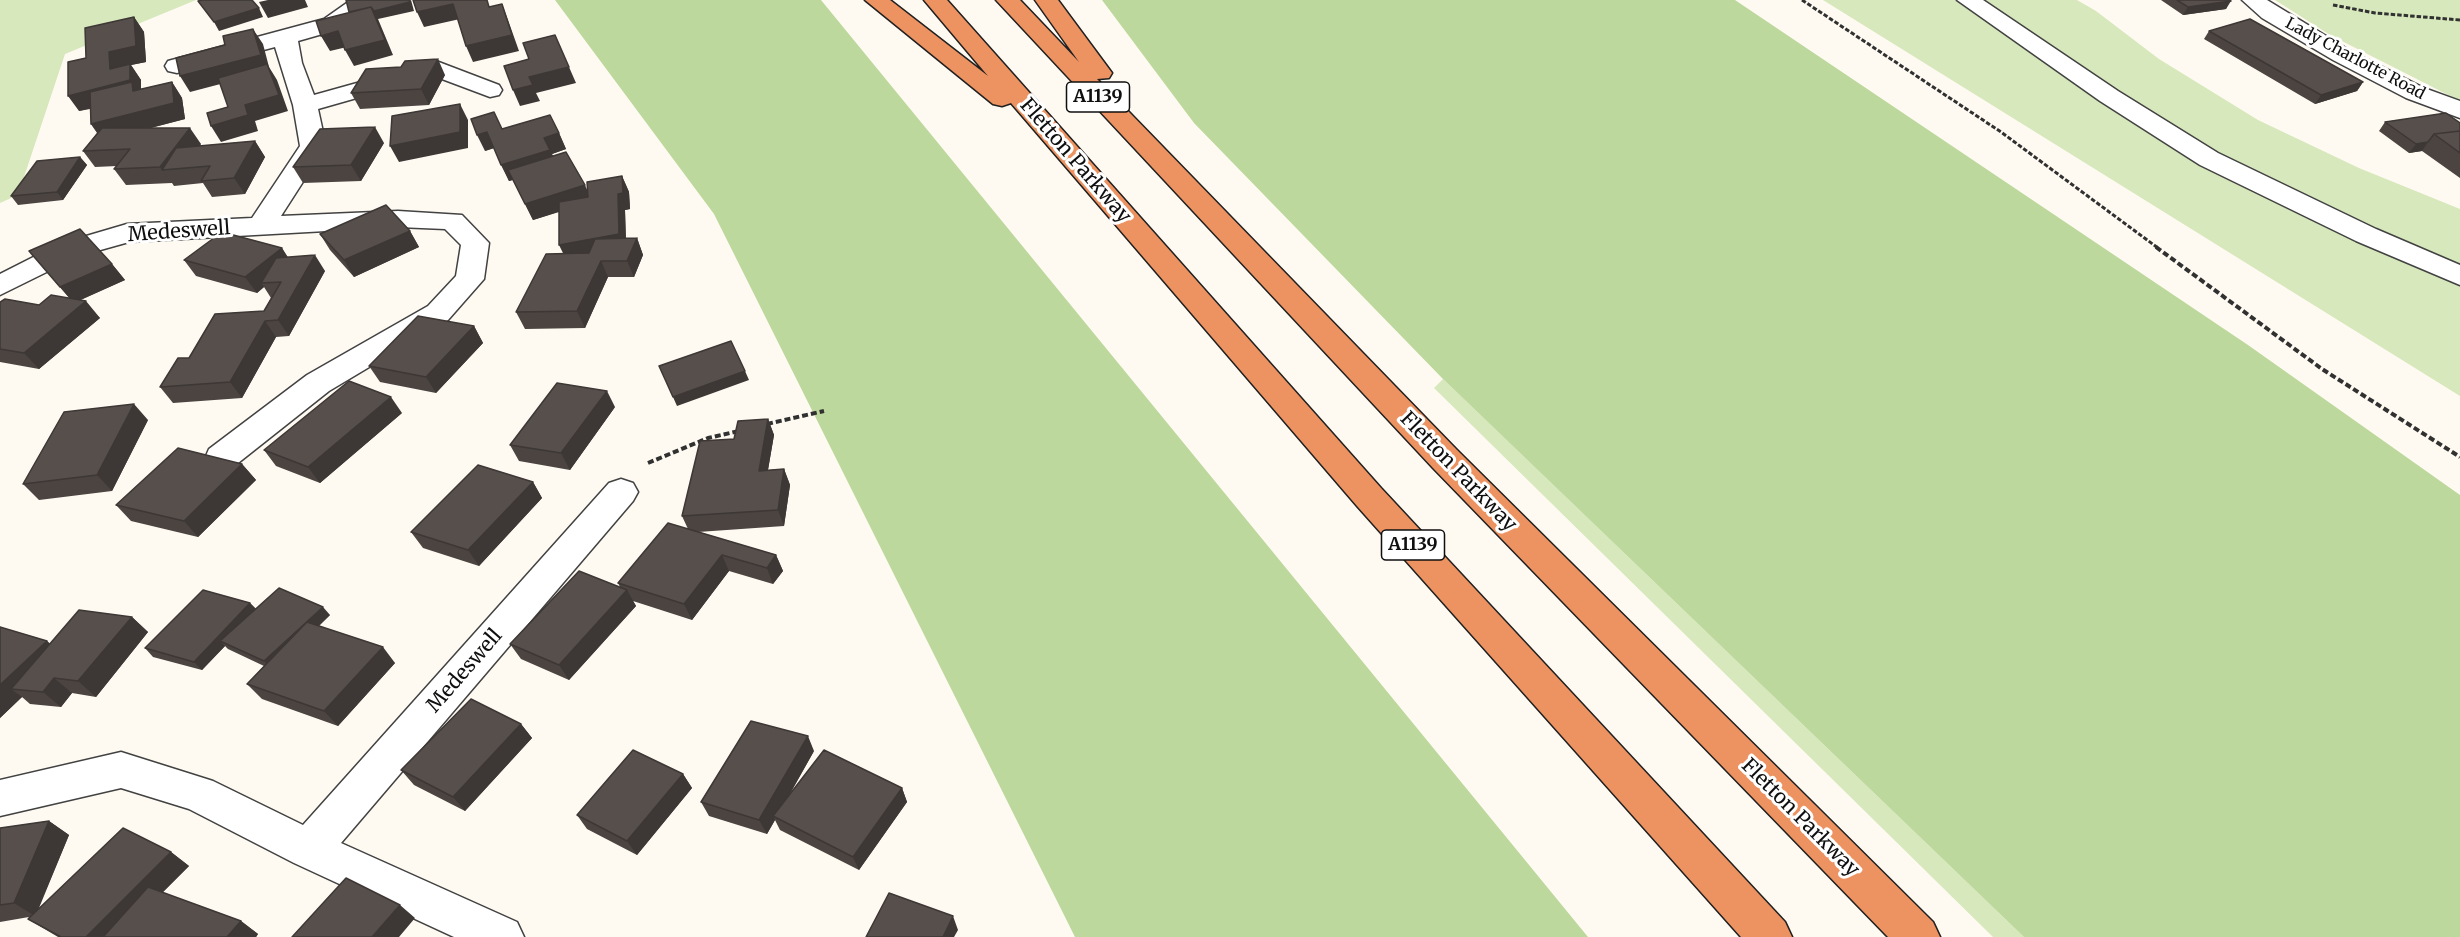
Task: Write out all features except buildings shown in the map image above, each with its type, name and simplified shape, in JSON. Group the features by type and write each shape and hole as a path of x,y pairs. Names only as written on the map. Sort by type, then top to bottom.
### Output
{"highway":[{"path":"876,0 1062,147"},
{"name":"Fletton Parkway","path":"935,0 1369,497 1770,937"},
{"name":"Fletton Parkway","path":"1007,0 1189,194 1445,459 1918,937"},
{"path":"1046,0 1189,194"}],"street":[{"path":"177,66 332,24 366,0"},
{"path":"1968,0 2109,96 2210,159 2366,235 2460,276"},
{"name":"Lady Charlotte Road","path":"2253,0 2270,13 2341,55 2415,93 2460,110"},
{"path":"260,227 313,146 305,105 290,63 285,36"},
{"path":"305,105 436,68 490,90"},
{"name":"Medeswell","path":"0,286 69,250 127,233 398,219 452,221 475,243 470,279 438,313 330,392 221,458"},
{"name":"Medeswell","path":"309,849 621,492"},
{"path":"0,798 121,770 199,794 309,849 502,937"}],"path":[{"path":"1802,0 2001,132 2322,369 2460,457"},
{"path":"2326,4 2375,13 2460,21"},
{"path":"766,424 824,411"},
{"path":"621,492 651,459 708,438 743,430"}],"green space":[{"path":"0,0 196,0 65,54 18,195 0,203"},
{"path":"555,0 821,0 1588,937 1075,937 714,214"},
{"path":"1102,0 1735,0 2248,345 2460,495 2460,937 2024,937 1443,379 1194,123"},
{"path":"1823,0 2077,0 2096,11 2159,59 2258,120 2359,168 2460,209 2460,396"},
{"path":"2275,0 2460,0 2460,101 2330,35"},
{"path":"1443,379 2024,937 1993,937 1434,388"}]}
